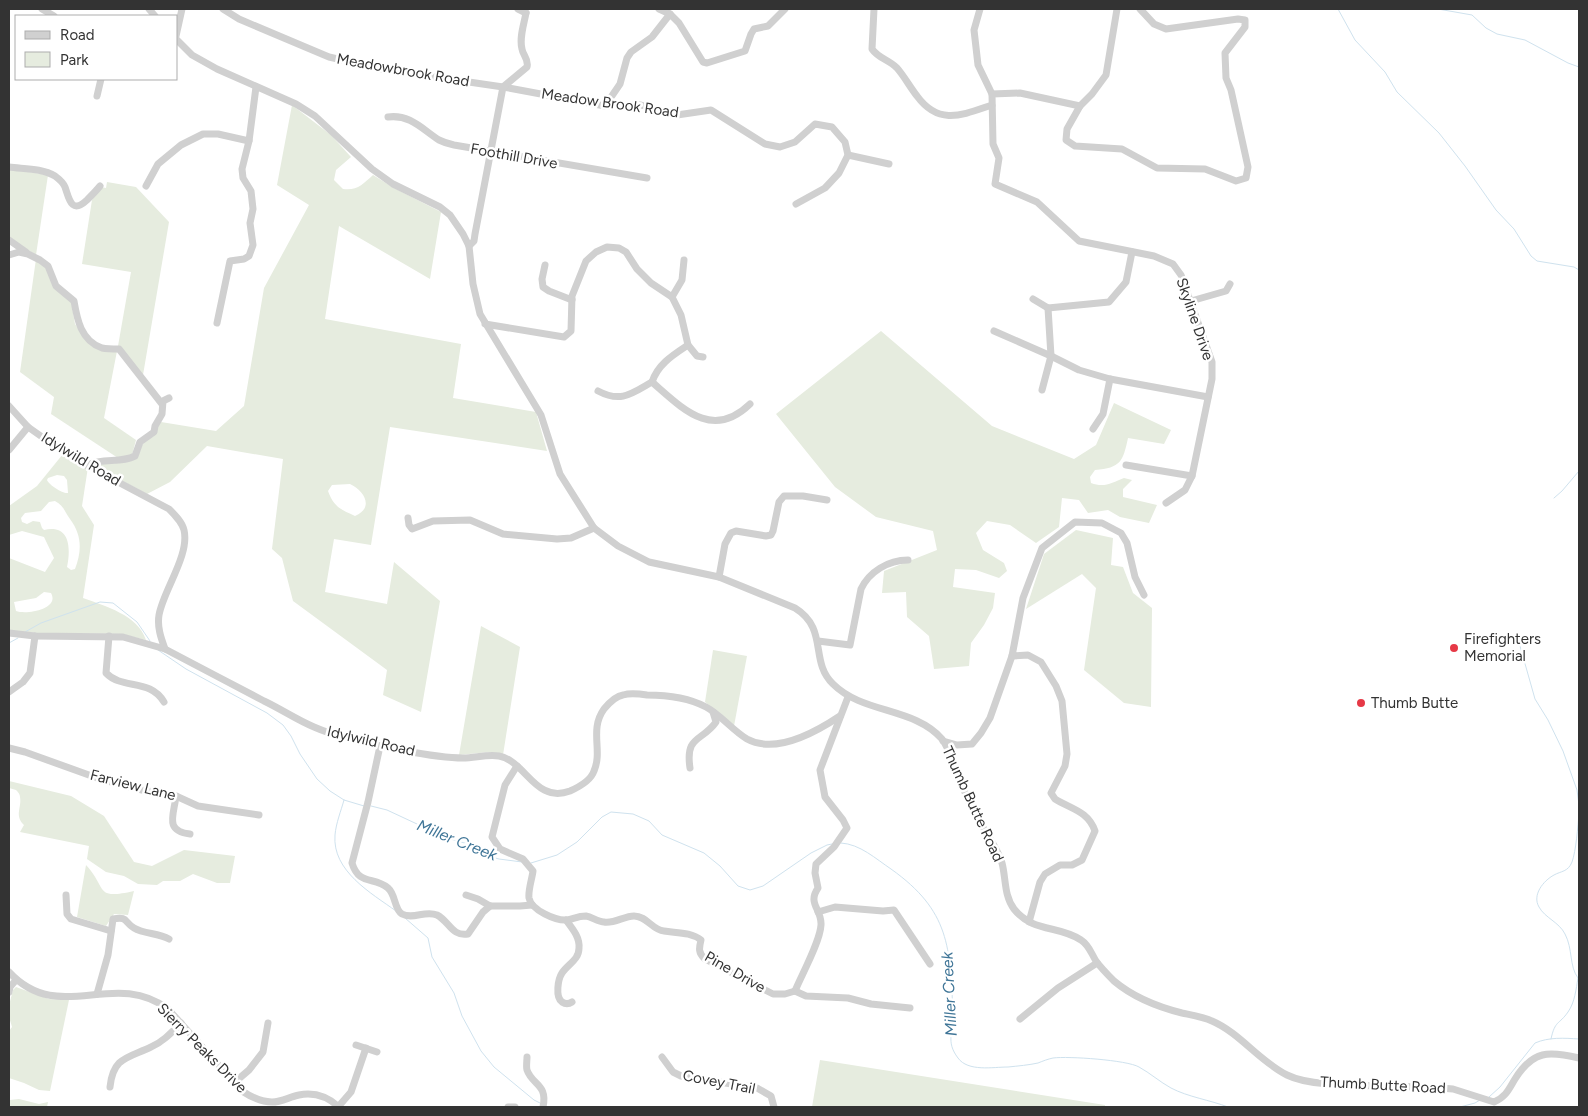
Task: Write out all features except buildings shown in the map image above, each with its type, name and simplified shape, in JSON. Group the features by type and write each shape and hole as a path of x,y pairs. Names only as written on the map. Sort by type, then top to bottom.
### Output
{"street":[{"path":"178,28 182,9"},
{"name":"Meadowbrook Road","path":"223,9 239,19 329,57 386,70 396,69 428,76 503,87"},
{"path":"469,246 474,241 476,234 503,87 527,67 528,64 528,60 522,50 521,40 529,11 518,9"},
{"path":"659,9 670,14 679,23 703,62 707,63 745,51 754,29 768,26 785,9"},
{"path":"874,9 872,50 896,67 927,109 936,114 958,116 992,105"},
{"name":"Skyline Drive","path":"980,9 974,30 978,66 992,94 993,144 999,158 995,184 1037,202 1079,240 1154,256 1173,264 1181,275 1212,362 1212,380 1192,476 1185,490 1166,503"},
{"path":"1116,9 1106,75 1080,106 1067,129 1066,140 1075,146 1122,149 1157,168 1205,169 1236,181 1246,178 1248,167 1231,90 1226,78 1225,53 1245,27 1246,20 1238,19 1166,28 1154,24 1140,9"},
{"path":"605,106 620,84 627,58 631,52 652,37 670,14"},
{"name":"Thumb Butte Road","path":"178,40 192,55 200,60 233,78 296,104 315,116 372,169 393,184 440,207 450,215 464,234 469,246 476,299 480,314 541,415 560,474 594,528 618,546 649,562 719,577 795,608 804,614 812,625 818,641 822,668 831,683 848,697 924,723 943,741 974,813 1002,861 1010,902 1022,918 1043,928 1071,933 1086,943 1097,963 1114,981 1133,994 1161,1008 1211,1020 1242,1039 1289,1076 1349,1086 1453,1089 1493,1104 1503,1098 1515,1078 1533,1059 1553,1052 1579,1058"},
{"path":"97,96 101,80"},
{"path":"217,324 230,261 250,256 252,246 250,223 253,209 252,191 242,178 242,169 249,141 256,87"},
{"name":"Meadow Brook Road","path":"503,87 605,106 641,105 677,115 711,110 765,144 780,147 794,142 815,124 832,127 845,142 848,155"},
{"path":"992,94 1020,93 1080,106"},
{"name":"Foothill Drive","path":"388,117 399,116 419,125 441,141 492,152 647,178"},
{"path":"146,186 158,164 181,145 203,134 218,134 249,141"},
{"path":"796,204 824,188 839,172 848,155 889,164"},
{"path":"9,167 42,171 53,175 65,187 68,200 73,205 80,205 86,201 100,186"},
{"path":"9,240 48,266 56,286 74,301 77,320 88,338 102,348 119,349 162,404 162,414 155,426 154,432 140,442 135,456 128,460 98,460 87,465"},
{"path":"485,324 564,337 571,331 572,300 578,278 586,261 596,252 607,247 619,248 626,252 637,269 652,283 672,297 681,315 688,345 697,356 704,357"},
{"path":"9,255 19,252 28,254"},
{"path":"1033,300 1048,308 1109,302 1126,282 1132,252"},
{"path":"672,297 682,280 684,260"},
{"path":"545,265 542,279 543,287 572,300"},
{"path":"1190,301 1226,291 1230,284"},
{"path":"1042,390 1051,356 1048,308"},
{"path":"994,331 1079,370 1110,379 1208,397"},
{"path":"598,392 609,397 619,398 628,395 652,382 655,372 670,356 688,345"},
{"path":"1093,429 1103,414 1110,379"},
{"path":"652,382 686,411 698,418 711,420 726,419 745,410 750,404"},
{"path":"162,404 163,401 169,398"},
{"name":"Idylwild Road","path":"9,406 28,427 69,456 168,509 178,518 184,530 184,548 159,614 158,627 165,649 314,727 346,738 380,746 448,757 500,756 517,766 539,788 554,792 569,792 583,784 594,771 597,759 596,733 598,717 609,703 623,695 651,694 689,700 706,707 749,740 763,744 782,743 810,733 840,716"},
{"path":"9,450 28,427"},
{"path":"1126,465 1192,476"},
{"path":"719,577 725,544 731,533 771,535 779,502 784,496 803,496 827,500"},
{"path":"408,518 408,525 412,529 433,520 470,520 503,534 557,539 571,538 594,528"},
{"path":"943,741 957,744 972,744 981,733 990,718 1012,656 1023,598 1042,548 1075,522 1102,523 1120,533 1127,543 1135,577 1144,595"},
{"path":"818,641 850,645 861,589 864,584 874,573 886,565 901,560 908,560"},
{"path":"9,633 35,636 123,637 165,649"},
{"path":"9,692 23,682 30,673 35,636"},
{"path":"109,636 106,673 111,679 152,690 160,695 164,702"},
{"path":"1012,656 1028,655 1041,662 1056,686 1062,701 1067,754 1065,766 1052,793 1055,800 1079,810 1092,821 1095,830 1082,860 1072,865 1060,864 1045,874 1040,882 1029,922"},
{"path":"848,697 820,770 824,797 844,820 847,828 834,847 816,864 815,873 818,888 814,894 814,902 821,923 819,934 795,991 806,996 848,998 871,1004 910,1008"},
{"path":"690,768 688,755 690,748 693,742 712,728 716,722 713,712"},
{"path":"380,746 352,863 354,871 361,878 385,886 391,891 396,901 397,909 402,914 409,916 421,913 438,915 456,933 462,935 468,934 483,912 490,906"},
{"name":"Farview Lane","path":"9,748 26,752 100,779 142,790 176,796 198,806 259,815"},
{"path":"466,895 490,906 532,905 529,897 533,871 523,859 500,849 492,837 505,785 517,766"},
{"path":"176,796 172,823 176,830 190,834"},
{"path":"66,895 67,914 71,919 111,931"},
{"name":"Pine Drive","path":"532,905 550,917 566,920 588,916 604,922 635,916 643,918 656,929 697,936 701,940 699,949 700,955 704,959 773,994 785,994 795,991"},
{"path":"818,912 835,907 883,911 894,910 930,964"},
{"path":"97,994 108,955 113,919 127,919 135,929 158,934 170,939"},
{"path":"566,920 577,935 579,948 577,957 562,973 558,996 560,1001 564,1003 572,1002"},
{"path":"1020,1019 1058,988 1097,963"},
{"name":"Sierry Peaks Drive","path":"9,972 27,988 41,994 65,997 120,992 146,996 158,1002 181,1023 242,1091 252,1097 268,1104 298,1095 310,1094 333,1101 339,1107"},
{"path":"9,992 10,987 16,980"},
{"path":"110,1087 113,1071 121,1061 131,1054 151,1047 167,1037 181,1023"},
{"path":"234,1082 249,1070 263,1052 268,1023"},
{"path":"356,1044 377,1052"},
{"path":"339,1107 350,1092 366,1048"},
{"path":"527,1057 527,1069 539,1084 543,1094 543,1107"},
{"name":"Covey Trail","path":"662,1057 673,1072 681,1076 757,1088 771,1096 774,1107"},
{"path":"508,1107 515,1107"}],"green space":[{"path":"292,105 331,135 351,157 336,170 334,180 343,189 356,188 373,175 441,212 430,279 339,226 325,319 461,344 453,398 536,412 547,451 390,427 371,545 334,539 325,592 387,604 394,562 440,601 421,712 383,695 387,670 293,601 282,558 272,549 283,459 207,446 170,482 147,494 93,465 128,462 161,422 216,431 244,406 264,288 309,205 277,185","holes":["350,484 363,495 366,504 361,513 355,516 338,507 328,491 332,485"]},
{"path":"9,169 48,175 36,255 9,238"},
{"path":"107,182 136,187 169,222 143,375 118,346 131,272 82,264 92,200 101,187 106,188"},
{"path":"36,259 46,267 71,301 75,324 86,340 117,351 104,418 136,440 132,455 118,458 51,414 54,397 20,372"},
{"path":"881,331 992,426 1074,459 1096,445 1114,403 1171,430 1164,444 1128,438 1119,462 1104,469 1095,470 1090,477 1091,483 1100,485 1124,478 1132,480 1123,489 1123,497 1157,505 1149,523 1120,517 1108,510 1088,513 1079,500 1062,498 1059,527 1036,543 1010,525 987,521 976,533 983,550 1004,563 1007,571 999,578 976,570 955,569 953,587 995,593 993,608 971,643 969,666 934,669 929,636 907,617 906,592 882,593 884,571 937,550 933,531 876,517 835,487 776,414"},
{"path":"63,454 88,467 82,506 94,525 83,598 110,608 128,618 142,631 146,640 122,634 9,631 9,558 45,572 54,558 44,537 22,531 9,535 9,506 37,486","holes":["57,475 64,476 67,480 68,493 56,489 47,480","55,501 61,505 77,531 80,549 75,569 71,570 67,567 69,552 67,539 64,534 53,529 44,530 40,522 33,521 27,524 22,522 21,518 25,513 41,511 49,502","44,592 51,593 53,599 47,607 41,610 16,611 14,602 36,598"]},
{"path":"1076,530 1113,538 1111,565 1123,567 1133,593 1152,608 1151,707 1124,703 1084,670 1096,588 1082,574 1026,609 1044,554"},
{"path":"481,626 520,647 503,755 489,752 459,755"},
{"path":"713,650 747,656 734,726 705,702"},
{"path":"9,781 71,796 104,816 134,862 152,866 184,850 235,856 230,883 217,883 193,874 180,881 163,881 157,885 138,884 124,876 106,872 87,859 89,846 20,832 24,825 19,818 20,796 16,790 9,788"},
{"path":"86,865 107,893 134,891 128,915 114,914 106,926 77,917"},
{"path":"16,987 49,999 69,1000 50,1091 39,1090 9,1078 9,1031 12,1027 9,1018 9,1008 13,990"},
{"path":"820,1060 1105,1105 1105,1107 812,1107"},
{"path":"19,1099 39,1104 48,1102 47,1107 9,1107 10,1100"}],"waterway":[{"path":"1338,9 1355,40 1385,72 1397,92 1439,133 1496,210 1514,229 1531,256 1537,261 1574,267 1579,270"},
{"path":"1438,9 1472,15 1486,28 1497,34 1525,40 1579,67"},
{"path":"1554,498 1579,471"},
{"name":"Miller Creek","path":"25,632 41,623 100,602 113,603 137,622 150,641"},
{"name":"Miller Creek","path":"9,643 18,638"},
{"path":"1518,639 1535,699 1563,751 1577,790 1579,805"},
{"name":"Miller Creek","path":"158,650 186,669 267,713 283,725 317,779 344,800 364,806"},
{"path":"344,800 335,835 336,848 340,860 355,880 396,911"},
{"name":"Miller Creek","path":"371,806 387,810 447,838 468,844 481,854 522,862"},
{"name":"Miller Creek","path":"531,863 557,855 577,842 602,817 611,812 633,814 649,821 662,835 704,853 720,866 738,886 750,890 763,886 811,853 832,844"},
{"path":"1551,1039 1556,1026 1572,1004 1578,978 1573,968 1565,934 1542,911 1537,898 1540,889 1546,881 1566,869 1572,862 1576,845 1579,813"},
{"name":"Miller Creek","path":"841,843 861,849 891,869 925,900 936,916 948,950 953,1014 951,1041 954,1052 962,1062 974,1067 988,1068 1027,1065 1053,1058 1084,1058 1123,1062 1139,1067 1167,1086 1178,1091 1228,1107"},
{"path":"405,918 428,938 432,957 454,993 462,1016 481,1051 494,1067 540,1103"},
{"name":"Miller Creek","path":"1489,1097 1500,1087 1535,1043 1551,1039 1579,1039"},
{"name":"Miller Creek","path":"1460,1107 1480,1100"}],"place":[{"name":"Firefighters Memorial","path":"1454,648"},
{"name":"Thumb Butte","path":"1361,703"}]}
